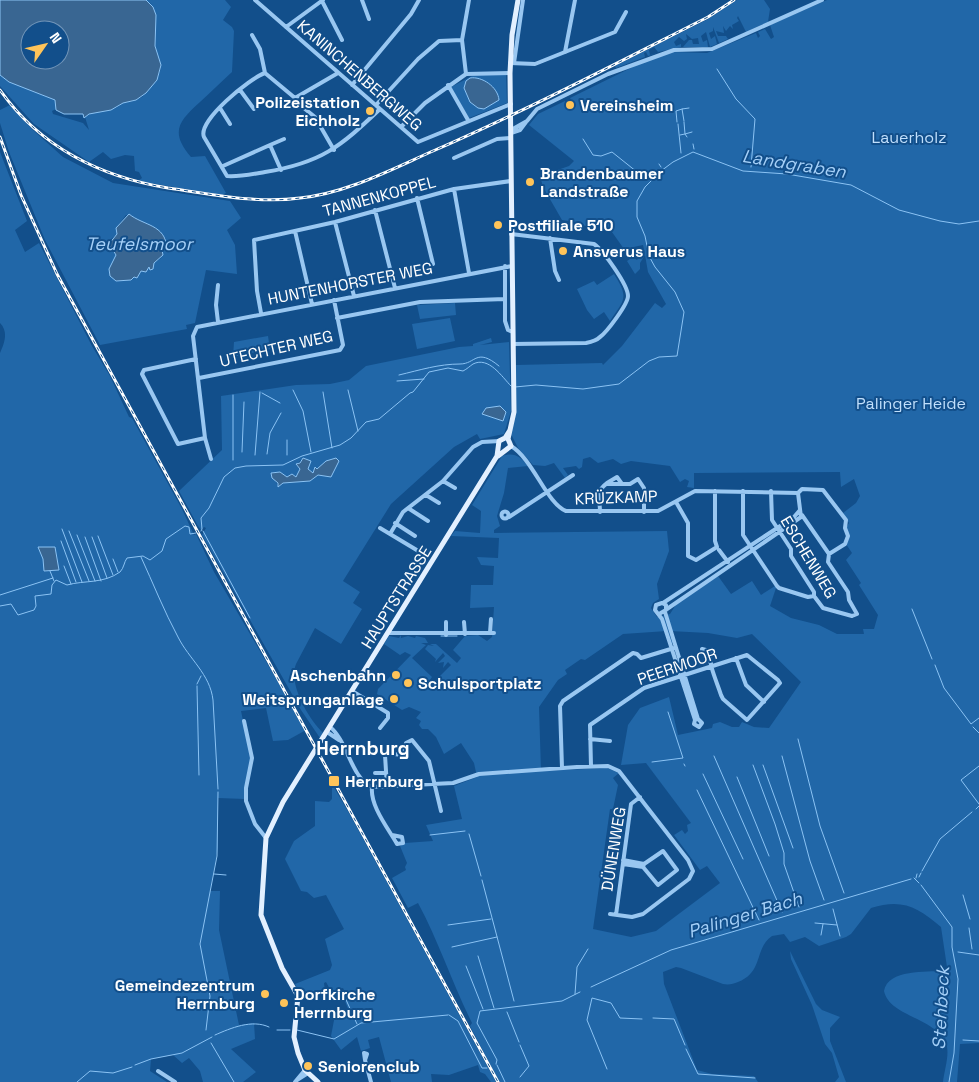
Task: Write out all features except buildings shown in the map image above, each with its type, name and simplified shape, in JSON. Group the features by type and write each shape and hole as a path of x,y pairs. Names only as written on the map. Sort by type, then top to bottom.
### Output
{"main road":[{"path":"504,444 510,430 514,412 510,73 518,0"},
{"name":"HAUPTSTRASSE","path":"318,1082 307,1071 296,1047 294,1033 298,996 282,968 261,915 266,838 283,802 504,444"}],"street":[{"name":"KANINCHENBERGWEG","path":"255,0 418,142 510,104"},
{"path":"286,27 322,0 342,40"},
{"path":"362,0 369,19"},
{"path":"352,85 406,20 419,0"},
{"path":"466,74 462,40 469,0"},
{"path":"522,0 512,63 535,64 615,32 626,12"},
{"path":"565,52 575,0"},
{"path":"454,158 520,130 530,116 542,107 619,69 674,50 712,49 822,0"},
{"path":"252,35 260,49 265,73 295,98 338,73"},
{"path":"376,105 418,58 439,41 462,40"},
{"path":"265,73 254,78 220,108 208,120 202,130 204,137 228,176 281,170 312,161 334,150 380,109"},
{"path":"401,127 425,103 466,74 510,73"},
{"path":"448,86 468,120"},
{"path":"240,90 254,109"},
{"path":"220,108 230,124"},
{"path":"305,109 315,117 334,150"},
{"path":"511,122 517,124 525,122"},
{"path":"223,166 284,140"},
{"path":"270,145 281,170"},
{"name":"TANNENKOPPEL","path":"261,313 254,241 335,222 454,189 512,181"},
{"path":"454,189 469,273"},
{"path":"417,198 433,264"},
{"path":"375,210 395,288"},
{"path":"335,222 354,296"},
{"path":"295,232 312,304"},
{"path":"511,234 591,244 600,248 624,286 627,299 596,341 586,343 513,344"},
{"path":"550,238 554,271 558,280"},
{"path":"505,266 506,326 508,331 513,332"},
{"name":"HUNTENHORSTER WEG","path":"196,359 194,330 198,326 512,266"},
{"path":"218,285 218,322"},
{"path":"337,318 420,302 505,299"},
{"name":"UTECHTER WEG","path":"199,378 340,350 343,345 334,300"},
{"path":"205,438 178,444 143,377 142,371 196,359 205,438 211,459"},
{"name":"KRÜZKAMP","path":"443,481 473,447 482,442 491,441 504,444 524,456 564,511 660,511 690,492 771,491 798,493 802,489 824,490 846,520 845,528 848,536 846,542 829,554"},
{"path":"509,517 573,475"},
{"path":"600,512 599,491 617,477 622,484 642,483 644,488 644,512"},
{"path":"390,534 395,523 408,508 443,481 455,488"},
{"name":"ESCHENWEG","path":"771,491 771,516 791,549 791,556 814,592 814,596 823,608 852,616 857,615 849,600 848,592 828,562 829,554"},
{"path":"715,492 715,541 728,563"},
{"path":"743,492 743,534 779,588 808,597 814,596"},
{"path":"798,493 802,516 829,554"},
{"path":"426,495 439,503"},
{"path":"676,502 687,519 689,558 696,560 718,548"},
{"path":"408,508 428,521"},
{"path":"674,648 659,614 655,610 658,603 663,603 752,548 797,515 800,510"},
{"path":"778,530 802,516"},
{"path":"395,523 415,536"},
{"path":"380,528 420,552"},
{"path":"659,614 728,563"},
{"path":"663,603 674,648 696,720"},
{"path":"388,633 446,635 492,633 491,619"},
{"path":"446,622 446,635"},
{"path":"464,622 465,634"},
{"path":"562,768 560,706 563,701 632,653 637,654 641,658 674,648"},
{"path":"709,656 723,699 745,719 750,719 764,702 746,685 736,658"},
{"name":"PEERMOOR","path":"591,766 590,725 644,688 736,658 749,656 778,680 780,684 764,702"},
{"path":"352,692 388,713 388,718 380,728"},
{"path":"244,722 252,758 246,788 246,801 255,824 266,838"},
{"path":"328,729 340,742 364,782 372,787 456,783 479,774 562,768 608,766 617,770 688,860 693,871 689,879 643,914 632,917 610,914"},
{"path":"590,739 610,740"},
{"path":"375,751 401,755 406,743 412,740 429,761 441,811"},
{"path":"386,754 385,773 387,787"},
{"path":"375,773 385,773"},
{"path":"372,787 373,799 392,835 397,844 403,843 404,838 392,835"},
{"name":"DÜNENWEG","path":"616,915 631,804 640,797"},
{"path":"623,862 644,865 663,851 677,870 658,885 644,865"},
{"path":"365,1060 371,1082"},
{"path":"158,1071 175,1082"},
{"path":"296,1081 307,1071"}],"green space":[{"path":"146,0 225,0 231,7 223,20 234,31 232,72 192,109 179,128 180,141 191,157 205,156 226,193 222,195 138,181 142,178 139,172 135,171 134,156 125,155 111,159 103,152 89,162 34,124 0,86 0,75 9,82 55,100 56,109 52,111 53,114 83,123 89,130 85,117 89,114 116,108 123,103 142,97 157,80 161,68 155,46 156,22 151,4"},
{"path":"737,0 764,0 770,9 768,22 746,32 738,16 739,21 732,25 733,29 730,26 726,31 723,26 724,33 716,31 718,36 726,36 728,39 719,43 713,27 713,31 709,33 711,39 715,36 717,44 710,47 706,32 701,36 703,42 707,40 708,47 683,47 689,40 692,40 693,44 699,44 698,38 692,39 686,34 687,39 684,41 679,37 674,42 676,46 681,44 681,47 658,52 654,47 649,50 650,55 657,53 648,56 646,52 644,53 645,57 616,68 615,66 708,19"},
{"path":"827,0 979,0 979,1043 960,1044 957,1082 943,1082 947,1047 942,1037 935,1029 904,1013 888,1000 884,991 887,984 900,975 943,971 947,967 941,927 925,914 909,906 892,904 871,908 851,934 819,946 805,937 790,942 784,934 772,936 766,941 752,972 738,982 723,984 676,967 663,972 664,984 697,1070 712,1074 754,1076 758,1082 499,1082 470,1026 472,1023 418,903 408,908 392,878 406,870 407,863 400,846 405,843 433,841 426,825 462,819 454,786 477,777 474,763 461,743 444,754 436,737 428,729 422,729 419,725 421,721 416,718 421,712 409,707 402,710 377,694 378,689 411,655 405,652 400,655 384,644 389,636 399,638 401,635 401,638 408,636 415,638 416,636 425,638 428,643 421,643 426,645 412,658 432,677 429,681 432,684 451,665 448,662 443,668 444,662 438,663 445,656 443,653 435,662 436,659 425,649 428,645 434,646 430,644 436,644 457,663 461,658 453,650 465,636 478,635 487,641 492,637 494,607 470,608 471,585 493,585 494,566 481,565 477,557 498,558 499,538 451,536 455,531 480,533 481,511 472,505 502,456 510,454 516,456 528,466 508,468 504,493 497,516 500,526 494,530 494,533 667,531 669,551 657,584 659,599 653,603 651,608 657,617 670,614 677,603 718,576 731,594 752,581 761,595 775,586 770,606 791,618 819,625 837,634 864,634 863,629 874,629 878,615 846,560 852,553 846,544 849,538 846,528 849,523 843,513 856,503 860,496 854,479 841,487 840,472 694,473 694,488 687,487 689,481 685,479 680,482 670,466 631,461 621,464 613,459 598,463 590,457 583,459 582,467 579,469 576,466 563,468 568,475 565,478 554,463 545,466 533,465 518,448 511,434 516,412 516,365 602,363 603,365 622,346 655,303 662,308 666,304 648,272 645,255 640,263 640,269 635,274 627,261 633,257 637,260 642,252 645,254 643,245 624,249 607,225 603,223 585,226 582,223 562,220 543,187 540,176 569,166 574,161 529,125 538,114 571,100 570,98 643,62 673,52 707,53 756,33 758,38 760,36 758,32 765,29 771,39 774,37 770,25","holes":["667,631 671,644 673,643 670,631 708,633 737,638 752,634 801,682 769,728 754,727 742,722 739,727 732,727 720,722 713,724 712,728 678,735 669,697 640,708 628,725 621,765 646,763 691,823 687,825 688,831 685,834 682,830 674,835 700,870 707,866 720,883 656,931 631,937 593,929 610,809 613,809 618,785 613,778 619,773 607,768 541,771 539,707 558,680 567,674 565,670 581,659 585,660 623,634"]},
{"path":"474,75 506,75 507,103 469,118 451,87","holes":["489,85 497,92 481,109 470,102"]},
{"path":"10,105 33,130 63,157 113,183 230,201 241,218 227,230 235,245 237,274 206,270 195,323 186,325 187,329 100,345 45,240 9,152 0,123 0,110","holes":["126,215 153,227 166,239 161,258 133,277 111,249 110,240 117,234 116,228"]},
{"path":"0,152 27,221 15,230 25,252 39,243 92,346 110,376 129,417 132,418 182,509 194,535 196,534 214,572 306,730 288,740 273,741 266,708 241,711 251,758 245,799 218,798 218,848 210,891 220,891 219,930 239,1025 254,1023 255,1039 231,1049 256,1072 243,1082 203,1082 200,1071 189,1058 182,1063 173,1055 151,1059 150,1071 167,1082 0,1082 0,353 5,334 0,323"},
{"path":"614,274 622,288 622,303 610,321 604,312 594,319 587,310 577,289 594,281 597,285"},
{"path":"455,303 456,315 420,319 417,305"},
{"path":"450,318 455,341 417,349 412,324"},
{"path":"268,336 270,349 233,357 234,342"},
{"path":"491,338 492,342 480,345 509,342 511,411 504,434 480,439 477,434 454,447 391,504 343,581 360,592 353,603 362,609 341,644 315,628 296,664 294,672 297,691 301,700 311,719 323,733 320,738 301,710 202,535 206,528 204,527 201,530 198,526 179,491 222,450 221,396 296,385 330,384 349,380 366,366 459,347 473,346 473,344","holes":["303,458 311,461 308,469 313,473 315,467 318,469 326,461 336,458 335,468 326,476 318,475 310,481 283,483 278,486 272,478 271,473 280,472 287,477 292,474 296,477 300,469 296,465"]},
{"path":"332,784 496,1082 491,1082 485,1074 480,1072 478,1065 449,1075 431,1074 432,1082 391,1082 379,1037 368,1040 370,1048 361,1051 357,1037 341,1050 331,1036 335,1015 349,1011 342,994 345,992 343,988 331,991 326,982 324,983 325,991 300,995 295,984 330,970 332,965 325,939 344,929 326,895 314,898 307,892 301,891 285,859 294,841 315,826 315,801 329,802 332,799"},
{"path":"790,951 816,1004 822,1010 840,1017 830,1028 830,1041 846,1082 835,1082 839,1077 832,1053 825,1044 812,1005 791,959"}],"water":[{"path":"0,0 146,0 153,7 156,15 155,46 161,65 157,80 146,93 136,100 123,103 111,110 89,114 84,118 83,114 64,114 56,110 55,100 9,82 0,75"},
{"path":"470,78 489,83 496,91 499,100 484,109 478,108 470,102 464,88 466,81"},
{"name":"Teufelsmoor","path":"129,214 158,230 165,240 167,248 162,250 163,255 154,263 153,269 150,270 149,267 146,272 141,271 137,278 134,277 131,280 116,281 110,276 109,269 116,255 109,244 117,234 116,228"},
{"path":"500,406 506,412 503,421 482,414 486,408"},
{"path":"303,458 311,461 308,469 313,473 315,467 317,469 326,461 336,458 339,461 331,477 318,475 310,481 283,483 278,487 278,483 272,478 271,473 280,472 287,477 292,474 296,477 300,469 296,464 300,463"},
{"path":"38,547 55,547 59,570 44,571 43,559"}],"waterway":[{"path":"717,69 736,99 755,119 751,167"},
{"path":"684,121 682,109 689,108"},
{"path":"677,122 676,111 682,109"},
{"path":"680,135 685,134 684,122"},
{"path":"678,124 681,153"},
{"path":"687,137 685,134 692,132"},
{"path":"583,139 593,155 601,156 612,152 647,180"},
{"path":"693,144 694,149"},
{"name":"Landgraben","path":"515,387 536,385 583,389 619,384 649,361 659,357 677,356 684,312 675,292 655,267 649,256 645,236 637,217 637,201 645,187 661,171 673,162 693,152 743,171 787,174 851,185 899,210 940,221 959,224 979,221"},
{"name":"Landgraben","path":"399,375 437,366 465,363 481,357 491,360 499,366"},
{"name":"Landgraben","path":"201,531 201,518 209,508 224,477 235,468 283,465 302,456 340,445 351,438 366,422 379,419 413,392 429,372 448,368 463,371 479,362 490,365 511,386"},
{"path":"397,381 424,379"},
{"path":"293,390 303,411 311,452"},
{"path":"348,390 358,431"},
{"path":"255,455 260,392"},
{"path":"323,392 332,448"},
{"path":"262,393 280,403"},
{"path":"233,395 233,460"},
{"path":"242,452 244,402"},
{"path":"267,454 270,433 281,413"},
{"path":"287,440 287,455"},
{"name":"Landgraben","path":"0,606 11,604 18,615 34,610 36,606 35,596 51,594 52,585 56,580 67,585 114,576 120,572 127,558 143,556 150,560 162,551 166,539 185,526 189,527 190,534 196,533"},
{"path":"62,529 82,582"},
{"path":"69,531 89,581"},
{"path":"203,531 250,618"},
{"path":"77,535 95,581"},
{"path":"98,536 113,575"},
{"path":"85,537 101,581"},
{"path":"92,537 107,578"},
{"path":"61,541 76,582"},
{"path":"141,557 178,637 204,674 211,691 218,789"},
{"path":"113,559 118,572"},
{"path":"64,566 71,584"},
{"path":"50,571 54,581"},
{"path":"0,595 53,578"},
{"path":"912,609 932,659"},
{"path":"441,636 457,636"},
{"path":"935,665 944,688 971,724 979,718"},
{"path":"197,684 201,676"},
{"path":"197,686 199,775"},
{"path":"652,762 683,758 668,712"},
{"path":"973,727 979,733"},
{"path":"798,739 820,826 844,893"},
{"path":"714,756 782,912"},
{"path":"782,756 810,861 824,900"},
{"path":"753,765 775,824 784,853 784,864 799,907"},
{"path":"763,765 793,848"},
{"path":"979,766 961,780 979,804"},
{"path":"703,774 743,859"},
{"path":"737,777 769,856"},
{"path":"697,790 759,920"},
{"path":"206,1030 210,996 200,944 217,856 218,792"},
{"path":"976,809 979,806"},
{"path":"922,871 940,839 972,812"},
{"path":"430,835 465,831"},
{"path":"469,834 481,876"},
{"name":"Palinger Bach","path":"919,877 921,873"},
{"path":"214,874 226,875"},
{"name":"Stehbeck","path":"916,878 917,874"},
{"name":"Stehbeck","path":"914,878 919,883"},
{"name":"Palinger Bach","path":"591,987 671,950 911,879"},
{"path":"482,880 514,1001"},
{"name":"Stehbeck","path":"921,885 952,927 952,947 958,979 954,1053 949,1082"},
{"path":"963,895 970,919"},
{"path":"833,909 840,936"},
{"path":"448,925 491,919"},
{"path":"815,923 837,925"},
{"path":"821,935 823,924"},
{"path":"969,928 972,949"},
{"path":"452,947 497,937"},
{"path":"575,994 577,967 588,949"},
{"path":"958,952 979,955"},
{"path":"478,956 494,1008"},
{"path":"466,966 483,1009"},
{"name":"Palinger Bach","path":"496,1064 497,1060 477,1023 480,1011 562,1001 580,992"},
{"path":"343,993 357,1024"},
{"path":"607,1069 587,1020 592,998 611,1003 620,1018 642,1019"},
{"path":"507,1012 519,1042"},
{"name":"Palinger Bach","path":"297,1030 334,1039 361,1023 448,1015"},
{"path":"449,1015 458,1021 482,1068 487,1068"},
{"path":"653,1018 674,1019 685,1045"},
{"name":"Palinger Bach","path":"215,1035 249,1024 269,1027"},
{"name":"Palinger Bach","path":"277,1030 290,1030"},
{"name":"Palinger Bach","path":"135,1065 151,1059 182,1053 212,1037"},
{"path":"963,1040 979,1041"},
{"path":"211,1043 234,1082"},
{"path":"520,1045 529,1066 520,1077"},
{"path":"686,1049 698,1074 755,1078"},
{"path":"497,1065 505,1082"},
{"name":"Palinger Bach","path":"77,1082 90,1071 113,1073 132,1067"}],"railway":[{"path":"0,90 16,110 53,143 74,156 119,176 168,188 234,198 284,200 335,191 384,173 572,86 708,17 734,0"},
{"path":"0,137 21,195 57,274 498,1082"}],"place":[{"name":"Vereinsheim","path":"570,105"},
{"name":"Polizeistation Eichholz","path":"370,111"},
{"name":"Brandenbaumer Landstraße","path":"530,182"},
{"name":"Postfiliale 510","path":"498,225"},
{"name":"Ansverus Haus","path":"563,251"},
{"name":"Aschenbahn","path":"396,675"},
{"name":"Schulsportplatz","path":"408,683"},
{"name":"Weitsprunganlage","path":"394,699"},
{"name":"Herrnburg","path":"334,781"},
{"name":"Gemeindezentrum Herrnburg","path":"265,994"},
{"name":"Dorfkirche Herrnburg","path":"284,1003"},
{"name":"Seniorenclub","path":"308,1066"}],"district":[{"name":"Herrnburg","path":"363,748"}],"park label":[{"name":"Lauerholz","path":"909,137"},
{"name":"Palinger Heide","path":"911,403"}]}
